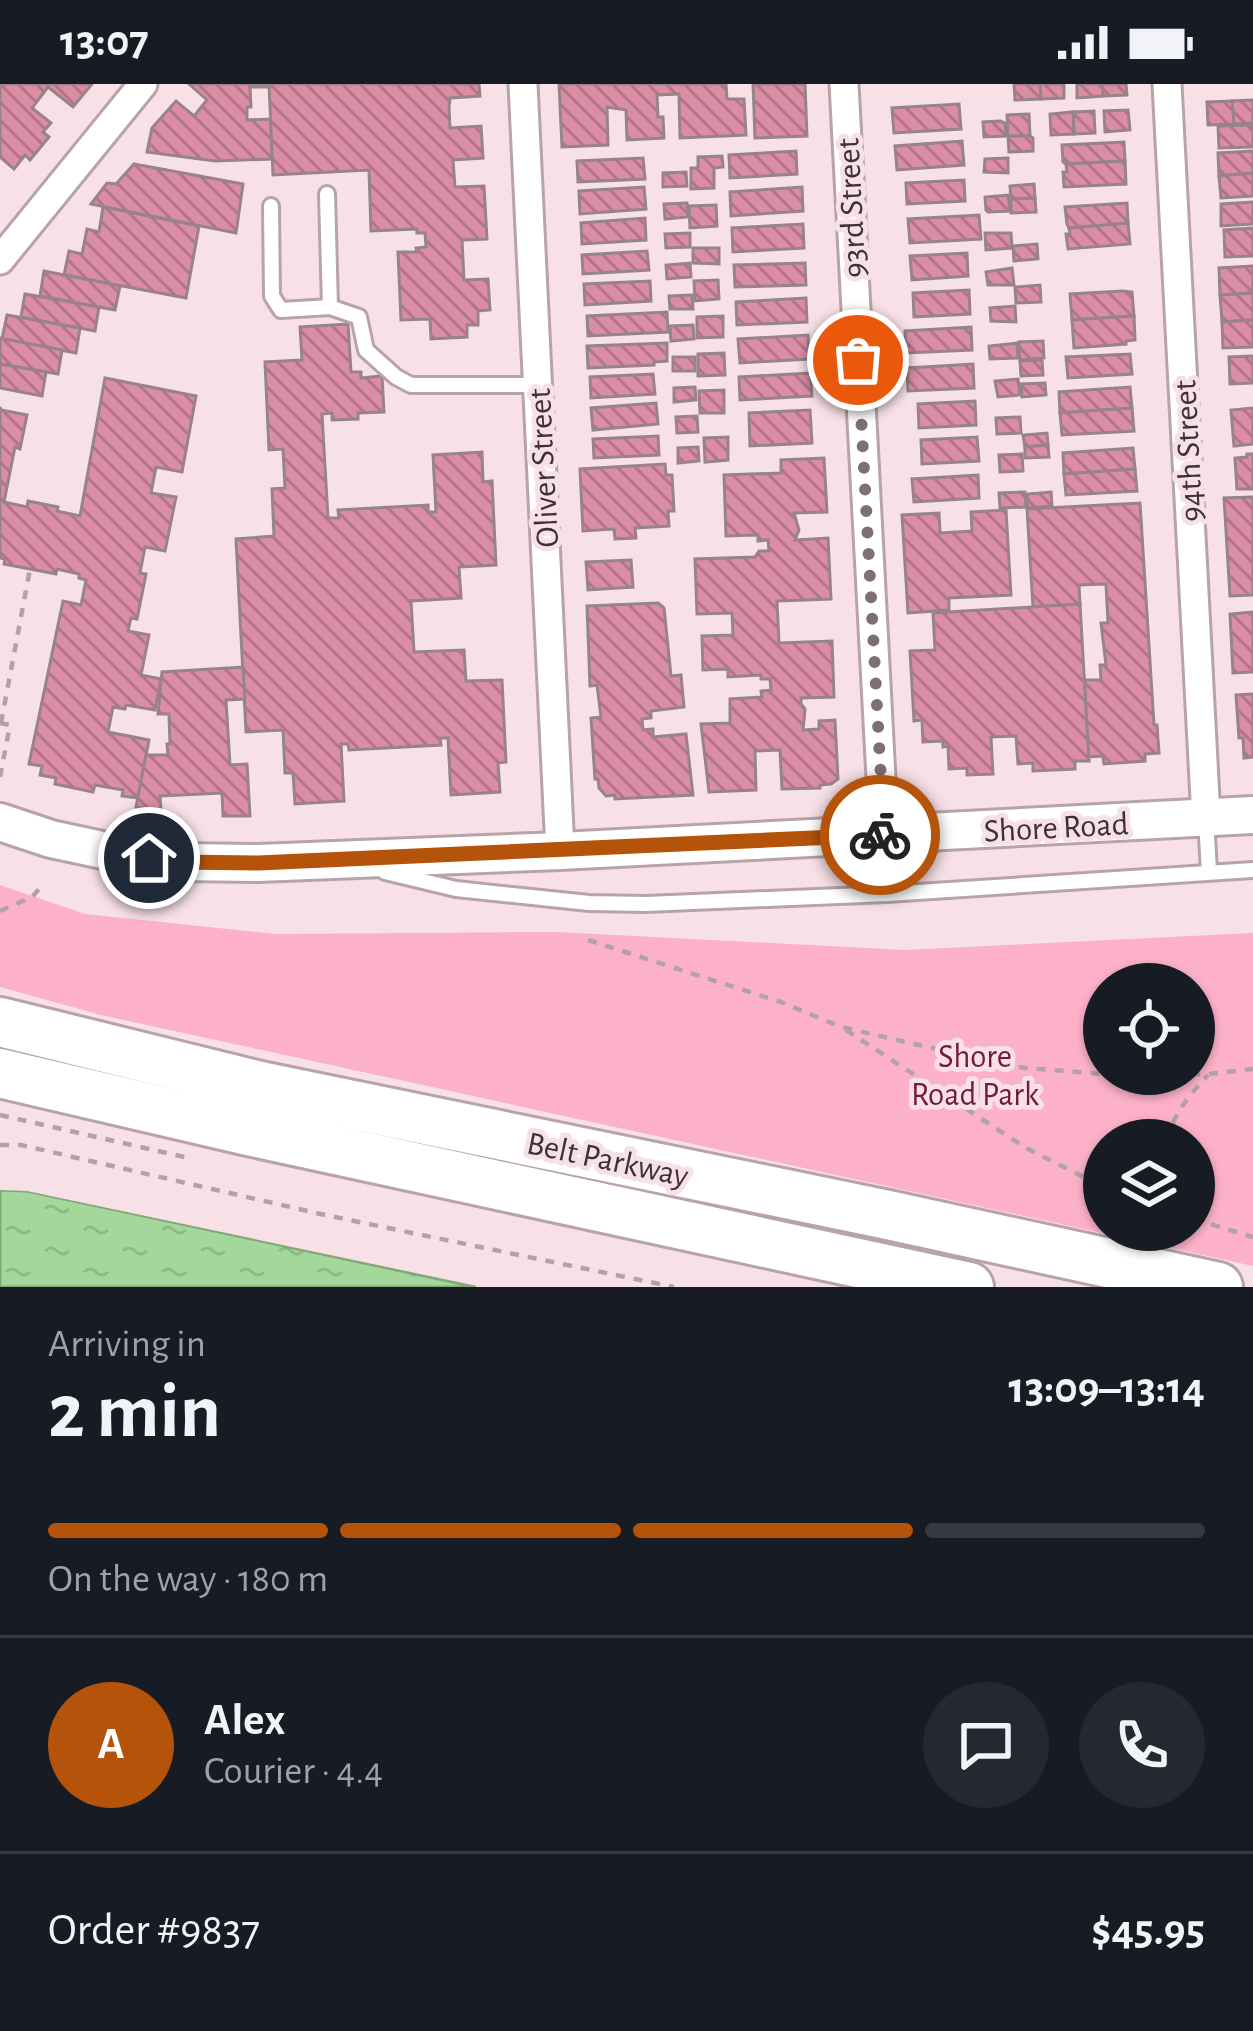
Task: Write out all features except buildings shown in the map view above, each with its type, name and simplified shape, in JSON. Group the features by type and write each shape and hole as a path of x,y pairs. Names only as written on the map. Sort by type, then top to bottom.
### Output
{"highway":[{"name":"Belt Parkway","path":"0,1022 260,1086 1218,1287"},
{"name":"Belt Parkway","path":"0,1073 969,1287"}],"street":[{"path":"0,260 143,84"},
{"name":"Oliver Street","path":"524,84 560,851"},
{"name":"93rd Street","path":"844,84 884,834"},
{"name":"94th Street","path":"1167,84 1206,818"},
{"name":"Shore Road","path":"0,822 121,854 178,862 258,863 1253,815"}],"lane":[{"path":"327,194 330,307"},
{"path":"271,206 272,296 281,310 330,307 359,317 366,350 411,385 538,385"},
{"path":"1206,818 1209,872"},
{"path":"884,834 887,894"},
{"path":"340,860 456,890 646,904 1253,870"}],"path":[{"path":"0,777 10,725 0,723 31,569"},
{"path":"0,911 32,897 41,887"},
{"path":"587,940 763,996 841,1027 1014,1067 1083,1072"},
{"path":"841,1027 1026,1148 1083,1176"},
{"path":"1215,1073 1253,1069"},
{"path":"0,1143 674,1287"},
{"path":"1215,1225 1253,1237"}],"green space":[{"name":"Shore Road Park","path":"0,885 85,914 276,934 557,932 905,950 1253,933 1253,1266 1184,1251 1215,1251 1215,1119 1083,1119 1083,1229 101,1015 0,987"}],"water":[{"path":"0,1190 27,1191 476,1287 0,1287"}],"pier":[{"path":"0,1184 29,1185 477,1281 482,1287 27,1191 0,1190"}],"way so far":[{"path":"858,360 884,834 880,835"}],"route":[{"path":"149,858 258,863 880,835"}]}
